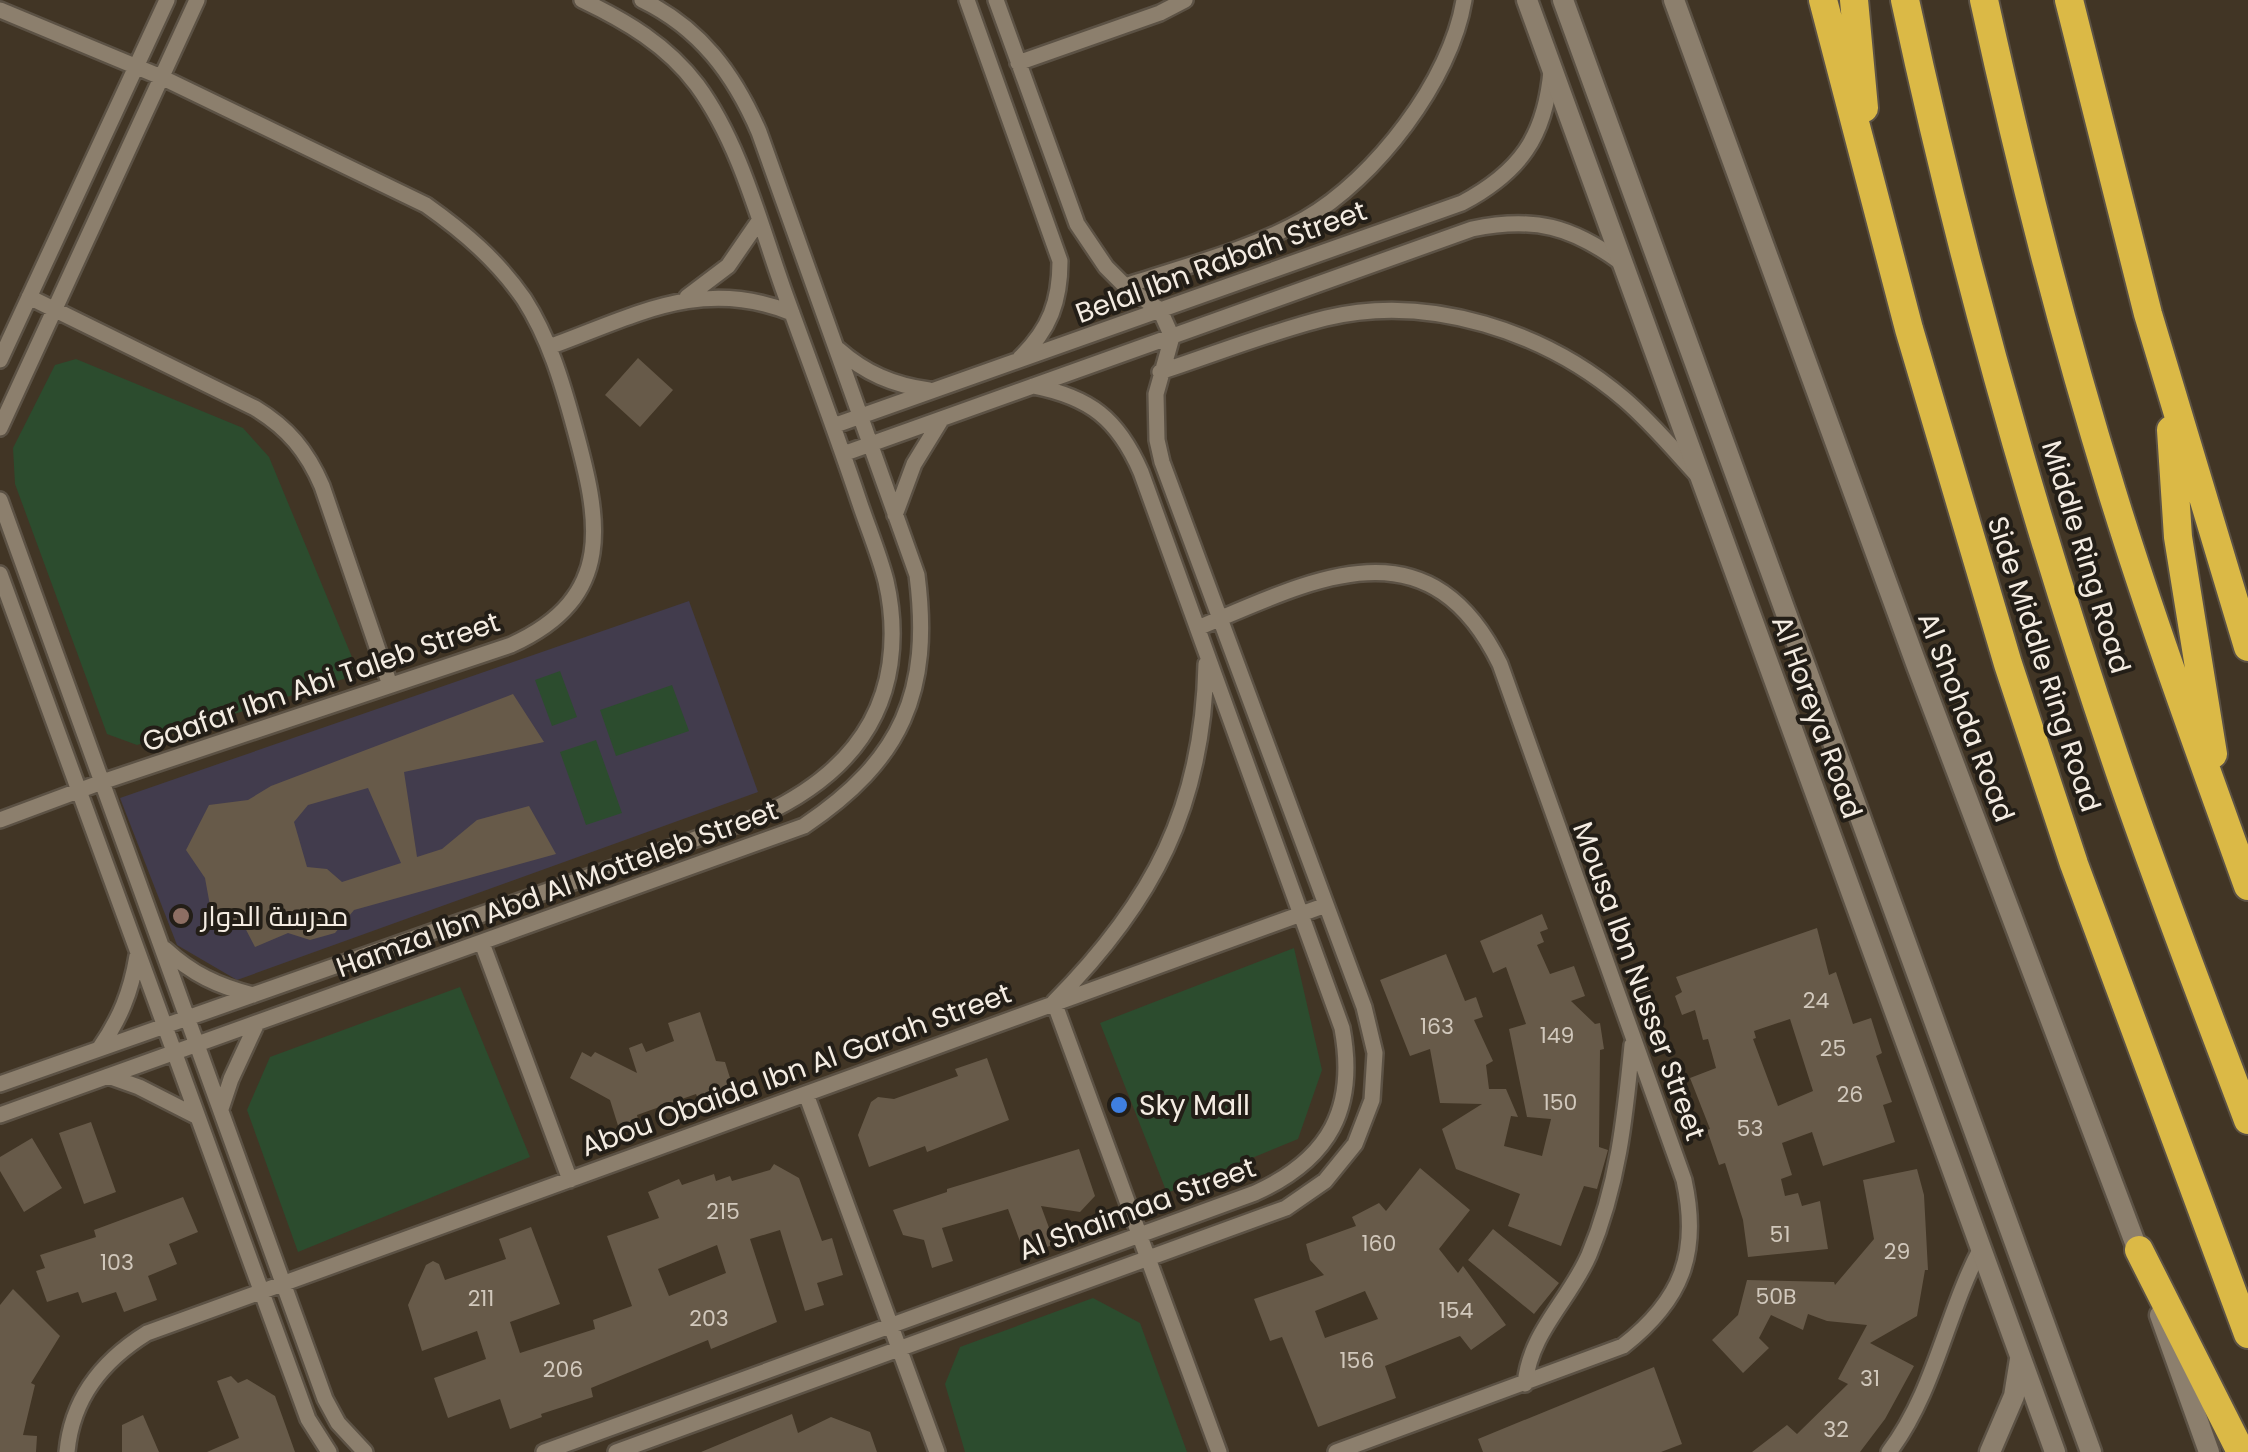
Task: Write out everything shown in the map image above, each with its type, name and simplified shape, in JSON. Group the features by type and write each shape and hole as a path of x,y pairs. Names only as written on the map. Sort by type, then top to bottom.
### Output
{"highway":[{"name":"Side Middle Ring Road","path":"1823,0 1872,194 1967,531 2052,797 2248,1334"},
{"path":"1854,0 1872,194"},
{"name":"Middle Ring Road","path":"1906,0 1968,266 2037,513 2143,838 2248,1120"},
{"name":"Middle Ring Road","path":"1984,0 2082,392 2153,618 2248,886"},
{"path":"2068,0 2171,396 2248,647"},
{"path":"2171,396 2178,537 2220,810"},
{"path":"2139,1250 2241,1452"}],"street":[{"path":"0,360 167,0"},
{"path":"0,428 197,0"},
{"name":"Hamza Ibn Abd Al Motteleb Street","path":"0,1084 758,817 796,800 830,775 858,743 878,706 890,666 892,623 886,582 844,454 730,142 696,83 646,35 582,0"},
{"name":"Hamza Ibn Abd Al Motteleb Street","path":"0,1115 804,826 845,798 878,762 904,720 919,673 924,624 917,575 836,348 743,95 721,62 694,33 642,0"},
{"path":"968,0 1060,261 1060,289 1052,317 1038,342 1016,361"},
{"path":"996,0 1077,224 1090,247 1125,286 1160,310 1172,337"},
{"path":"1018,62 1160,13 1185,0"},
{"path":"1125,286 1258,241 1307,218 1348,186 1386,149 1417,108 1442,62 1464,0"},
{"name":"Al Horeya Road","path":"1527,0 2056,1452"},
{"name":"Al Horeya Road","path":"1563,0 2091,1452"},
{"name":"Al Shohda Road","path":"1674,0 1924,684 2139,1250 2208,1452"},
{"name":"Gaafar Ibn Abi Taleb Street","path":"0,10 161,77 426,204 464,232 497,264 524,301 549,347 589,480 595,514 589,570 559,616 537,634 0,820"},
{"name":"Belal Ibn Rabah Street","path":"833,426 1462,203 1492,187 1518,163 1537,134 1548,101 1551,66"},
{"path":"685,299 728,266 759,221"},
{"name":"Belal Ibn Rabah Street","path":"844,454 1472,229 1504,222 1568,230 1597,244 1623,264"},
{"path":"29,297 255,408 296,440 312,462 322,486 390,686"},
{"path":"549,347 685,299 740,297 792,314"},
{"path":"1160,372 1328,318 1382,312 1435,314 1537,342 1584,368 1626,400 1702,480 1733,468"},
{"name":"Al Shaimaa Street","path":"616,1452 1286,1208 1325,1181 1354,1144 1372,1100 1374,1053 1364,1007 1162,462 1156,417 1160,372 1172,337"},
{"path":"836,348 856,366 880,378 933,391"},
{"name":"Al Shaimaa Street","path":"544,1452 1287,1178 1313,1156 1333,1128 1345,1096 1348,1061 1342,1028 1130,446 1112,422 1089,404 1062,392 1033,386"},
{"path":"895,515 914,464 942,419"},
{"path":"0,500 325,1398 338,1424 366,1452"},
{"name":"Mousa Ibn Nusser Street","path":"1198,628 1346,573 1378,571 1410,577 1440,590 1465,610 1486,635 1500,664 1684,1180 1690,1211 1690,1242 1682,1274 1658,1314 1623,1346 1336,1452"},
{"path":"0,574 260,1292 308,1419 329,1452"},
{"path":"1207,654 1206,703 1198,752 1169,846 1119,931 1054,1002 1220,1452"},
{"path":"1815,793 1847,782"},
{"name":"Abou Obaida Ibn Al Garah Street","path":"67,1452 73,1419 84,1392 122,1348 147,1333 1326,905"},
{"path":"482,943 570,1180"},
{"path":"161,946 187,969 219,986 253,995"},
{"path":"99,1050 119,1020 132,987 138,952"},
{"path":"221,1109 257,1023"},
{"path":"1526,1384 1527,1367 1538,1335 1579,1274 1604,1220 1624,1134 1632,1036"},
{"path":"108,1076 154,1093 196,1116"},
{"path":"806,1094 937,1452"},
{"path":"1889,1452 1919,1403 1953,1308 1981,1248"},
{"path":"1990,1452 2014,1396 2021,1357"}],"shaded area":[{"path":"689,601 758,792 237,980 177,945 120,798"}],"green space":[{"path":"76,359 243,428 269,457 359,674 137,745 107,734 15,484 13,448 55,365"},
{"path":"560,671 577,717 552,726 535,680"},
{"path":"672,685 689,731 616,756 600,710"},
{"path":"596,740 622,813 586,825 560,752"},
{"path":"1294,948 1322,1070 1298,1139 1167,1193 1100,1023"},
{"path":"460,987 530,1157 298,1252 247,1110 270,1057"},
{"path":"1093,1298 1140,1323 1187,1452 965,1452 945,1384 960,1347"}],"building":[{"path":"638,358 673,390 640,427 605,395"},
{"path":"513,694 544,742 404,772 417,857 442,849 477,820 529,806 556,854 354,910 335,933 310,940 288,933 255,947 242,922 226,929 211,911 205,878 186,850 209,805 248,800 271,786","holes":["368,788 401,863 342,882 327,869 307,867 294,822 308,805"]},
{"path":"1542,914 1548,929 1540,932 1544,942 1537,945 1550,974 1574,966 1585,996 1571,1001 1595,1024 1600,1023 1604,1049 1600,1050 1599,1147 1608,1150 1597,1189 1584,1186 1561,1246 1508,1226 1520,1194 1456,1169 1442,1129 1482,1104 1440,1103 1430,1049 1410,1056 1380,980 1446,954 1465,1001 1476,997 1483,1017 1474,1020 1493,1061 1486,1065 1489,1089 1506,1089 1518,1117 1511,1116 1504,1146 1542,1156 1551,1119 1527,1117 1509,1029 1526,1024 1506,967 1493,973 1480,941"},
{"path":"1817,928 1829,975 1836,972 1853,1024 1871,1018 1882,1053 1876,1056 1892,1102 1883,1105 1895,1142 1823,1166 1812,1132 1782,1143 1792,1175 1781,1179 1785,1196 1798,1193 1802,1206 1820,1201 1828,1249 1748,1257 1743,1220 1725,1163 1719,1165 1690,1078 1716,1068 1695,1010 1682,1015 1675,996 1682,992 1676,977","holes":["1790,1019 1813,1091 1778,1106 1753,1039 1754,1031"]},
{"path":"1646,978 1653,1000 1639,1005 1631,982"},
{"path":"700,1012 716,1061 725,1062 731,1081 727,1082 729,1089 698,1099 696,1094 637,1115 640,1127 620,1132 610,1100 570,1078 582,1052 591,1057 595,1052 637,1073 629,1048 642,1043 646,1052 674,1041 668,1023"},
{"path":"987,1058 1009,1120 927,1152 925,1146 869,1167 858,1135 871,1102 878,1097 894,1099 958,1076 955,1069"},
{"path":"91,1122 116,1192 84,1204 59,1133"},
{"path":"32,1138 62,1188 24,1212 0,1171 0,1157"},
{"path":"1079,1149 1095,1196 1080,1212 1041,1206 1055,1244 1025,1255 1008,1209 942,1228 953,1261 932,1268 924,1240 903,1235 893,1210 947,1189"},
{"path":"774,1164 799,1178 822,1241 832,1238 843,1275 817,1283 824,1305 805,1311 780,1230 750,1239 777,1322 711,1349 708,1340 591,1388 593,1397 510,1429 500,1399 448,1418 434,1378 486,1359 477,1331 422,1351 408,1305 426,1265 433,1261 439,1264 445,1280 506,1259 499,1239 531,1227 560,1304 510,1322 520,1353 595,1329 593,1320 632,1306 607,1236 659,1218 648,1192 679,1179 682,1185 714,1174 716,1181 730,1176 732,1181 770,1170","holes":["717,1245 726,1273 669,1296 658,1269"]},
{"path":"1420,1168 1470,1210 1439,1249 1458,1273 1463,1266 1506,1325 1471,1350 1460,1336 1385,1366 1396,1398 1318,1427 1282,1337 1270,1341 1254,1299 1324,1275 1310,1260 1306,1244 1356,1226 1352,1217 1379,1203 1386,1211","holes":["1365,1291 1378,1319 1325,1338 1315,1311"]},
{"path":"1917,1169 1924,1195 1928,1270 1917,1316 1870,1343 1914,1366 1885,1419 1860,1452 1752,1452 1787,1425 1797,1434 1848,1384 1838,1379 1867,1325 1827,1321 1808,1314 1803,1330 1771,1315 1759,1338 1769,1348 1743,1373 1712,1340 1738,1315 1747,1280 1835,1285 1874,1239 1863,1180"},
{"path":"183,1197 198,1232 169,1244 177,1264 148,1276 157,1300 124,1312 116,1292 82,1303 78,1292 47,1302 36,1271 45,1268 40,1255 96,1237 94,1230"},
{"path":"1493,1229 1559,1283 1534,1314 1468,1260"},
{"path":"13,1289 60,1336 31,1383 35,1385 23,1435 37,1436 36,1452 0,1452 0,1305"},
{"path":"1654,1367 1682,1444 1661,1452 1483,1452 1478,1439"},
{"path":"231,1376 238,1383 247,1379 275,1396 295,1452 207,1452 239,1438 217,1381"},
{"path":"792,1414 798,1433 831,1417 870,1432 877,1452 701,1452"},
{"path":"143,1415 159,1452 122,1452 122,1425"}],"place":[{"name":"مدرسة الدوار","path":"181,916"},
{"name":"Sky Mall","path":"1119,1105"}]}
